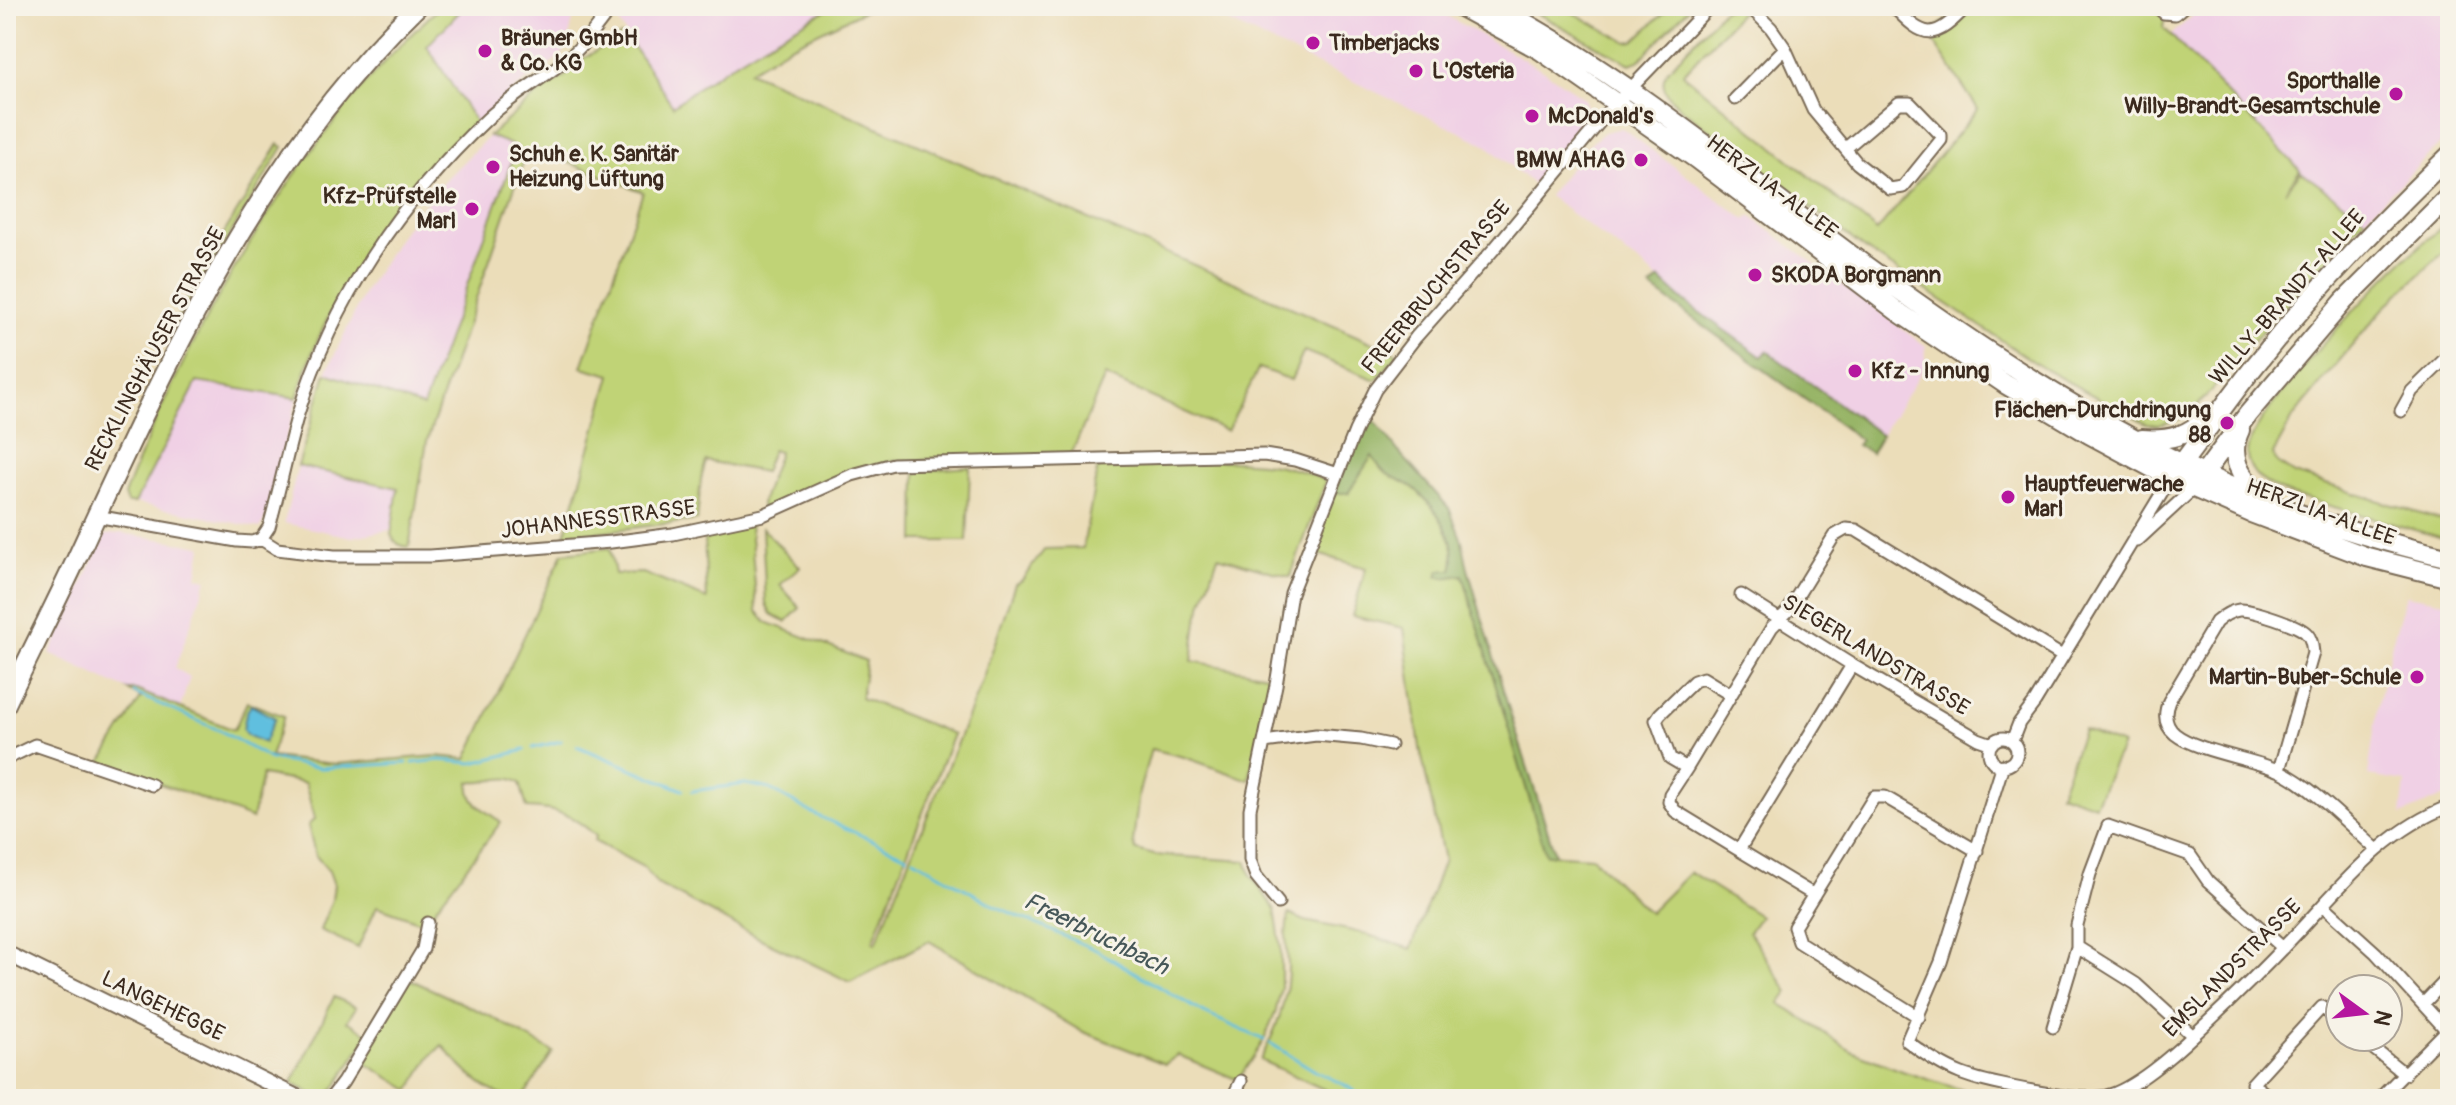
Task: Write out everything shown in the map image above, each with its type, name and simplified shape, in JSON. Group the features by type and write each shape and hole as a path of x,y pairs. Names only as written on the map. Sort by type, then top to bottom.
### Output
{"main road":[{"name":"RECKLINGHÄUSER STRASSE","path":"6,704 158,385 206,294 299,145 344,84 418,6"},
{"name":"HERZLIA-ALLEE","path":"1459,6 1540,50 1695,158 1897,311 1960,355 2089,434 2171,478 2198,482 2373,539 2450,558"},
{"name":"HERZLIA-ALLEE","path":"1495,6 1632,90 1961,334 2080,409 2183,463 2198,482 2251,513 2367,557 2450,578"},
{"name":"WILLY-BRANDT-ALLEE","path":"2171,478 2253,367 2345,262 2450,155"},
{"name":"WILLY-BRANDT-ALLEE","path":"2198,482 2248,414 2344,301 2450,195"},
{"path":"2135,438 2174,438 2197,427 2253,367"},
{"path":"2248,414 2236,439 2236,464 2247,484 2283,508"}],"street":[{"path":"261,539 269,527 297,418 315,366 331,329 373,254 422,187 453,153 488,118 573,54 613,6"},
{"name":"FREERBRUCHSTRASSE","path":"1278,903 1256,876 1250,860 1250,809 1291,593 1375,390 1416,337 1617,104 1710,6"},
{"path":"1749,6 1785,48 1813,110 1857,163 1890,189 1903,187 1941,140 1941,135 1910,103 1904,102 1846,148"},
{"path":"1893,6 1912,26 1928,33 1941,31 1967,6"},
{"path":"2156,6 2164,13 2175,14 2184,6"},
{"path":"1735,99 1785,48"},
{"path":"2401,411 2412,391 2450,354"},
{"name":"JOHANNESSTRASSE","path":"96,516 237,541 261,539 277,549 334,556 430,556 673,534 755,517 852,475 893,464 1264,455 1295,460 1338,474"},
{"path":"2012,741 2019,723 2171,478"},
{"path":"2126,553 2198,482"},
{"path":"1814,895 1675,811 1669,802 1670,794 1772,627 1780,621 1834,536 1846,529 1856,530 2062,656"},
{"name":"SIEGERLANDSTRASSE","path":"1741,595 1852,665 1978,739 1992,744"},
{"path":"2279,770 2313,653 2311,642 2299,627 2237,610 2216,622 2169,701 2165,711 2171,730 2188,741 2279,770 2296,780 2376,849"},
{"path":"1739,850 1852,665"},
{"path":"1687,768 1670,758 1656,720 1694,681 1703,678 1731,695"},
{"path":"1264,742 1316,735 1390,745"},
{"path":"1999,738 2012,741 2017,754 2014,761 2003,765 1995,763 1990,756 1992,744 1999,738"},
{"path":"6,759 35,745 152,785"},
{"path":"1977,851 1885,797 1874,797 1794,927 1799,942 1919,1017 1941,962 1977,851 2003,765"},
{"name":"EMSLANDSTRASSE","path":"1919,1017 1907,1041 1930,1059 1970,1078 2054,1095 2110,1097 2147,1075 2238,996 2376,849 2425,817 2450,806"},
{"path":"2053,1027 2077,947 2077,925 2090,874 2108,826 2190,855 2208,881 2283,948"},
{"path":"2323,905 2376,953 2448,1032 2379,1099"},
{"path":"330,1099 423,949 428,923"},
{"path":"2077,947 2136,984 2193,1036"},
{"name":"LANGEHEGGE","path":"6,953 301,1099"},
{"path":"2424,1003 2450,976"},
{"path":"2273,1099 2252,1084 2322,1007 2324,1009"},
{"path":"2379,1053 2405,1074"},
{"path":"1232,1099 1241,1081"}],"shaded area":[{"path":"465,6 576,6 568,42 561,56 524,82 476,123 427,46"},
{"path":"608,6 834,6 765,43 673,106"},
{"path":"1195,6 1429,6 1543,70 1584,98 1586,123 1534,185 1485,144"},
{"path":"2204,6 2450,6 2450,134 2365,218 2300,171 2171,35"},
{"path":"1622,128 1746,220 1750,216 1926,346 1925,366 1881,435 1767,352 1763,357 1685,302 1639,263 1548,196 1588,145 1605,132"},
{"path":"489,136 517,147 423,407 326,373 365,291 404,230 444,181"},
{"path":"197,382 297,398 267,515 260,528 135,503"},
{"path":"298,466 398,488 390,530 352,537 284,523"},
{"path":"121,533 202,546 197,577 207,579 175,668 190,677 180,708 136,690 128,690 50,654 105,535"},
{"name":"Martin-Buber-Schule","path":"2406,595 2450,603 2450,794 2401,815 2405,782 2368,776 2377,710"}],"green space":[{"path":"441,6 465,6 427,46 476,123 419,182 368,248 327,321 297,398 197,382 135,503 127,503 124,495 151,430 218,297 256,232 343,111 391,56"},
{"path":"834,6 874,6 788,47 749,71 1398,354 1376,380 1304,351 1291,380 1259,368 1227,431 1105,376 1071,455 891,461 766,509 762,509 761,504 779,452 772,450 764,472 706,461 697,520 565,536 611,375 582,367 643,192 532,148 526,154 427,441 409,547 398,544 391,535 398,488 298,466 326,373 423,407 517,147 489,136 535,96 568,74 576,63 621,36 628,38 673,106 751,52"},
{"path":"1524,6 1561,6 1627,42 1634,41 1671,6 1691,6 1639,61 1630,64"},
{"path":"1967,6 2156,6 2164,13 2164,28 2300,170 2285,192 2301,172 2365,218 2191,414 2158,425 2146,424 2046,370 1865,249 1679,107 1664,85 1668,70 1724,9 1735,7 1741,12 1683,74 1877,231 1978,109 1928,33"},
{"path":"279,144 283,147 170,333 197,277"},
{"path":"2450,220 2450,246 2383,309 2294,416 2273,454 2277,463 2294,474 2450,523 2450,540 2288,494 2261,480 2251,469 2247,454 2252,437 2267,413 2314,354 2367,297"},
{"path":"1660,279 1685,302 1762,357 1767,351 1881,435 1871,453 1857,445 1861,440 1651,288"},
{"path":"1368,412 1449,508 1462,541 1507,703 1555,854 1546,855 1463,575 1437,576 1440,570 1452,570 1454,560 1445,526 1415,489 1383,471 1372,456 1348,493 1334,493"},
{"path":"1372,455 1383,471 1411,486 1423,497 1450,537 1454,560 1452,571 1463,574 1546,854 1592,857 1649,913 1690,872 1760,916 1749,932 1788,992 1780,1003 1851,1051 1965,1091 1963,1099 1345,1099 1260,1060 1284,1001 1289,914 1411,949 1444,860 1420,748 1404,628 1352,616 1366,568 1311,552 1334,493 1348,493"},
{"path":"1207,460 1282,466 1326,481 1290,577 1218,556 1197,621 1192,661 1272,676 1249,780 1151,749 1139,792 1133,843 1136,850 1154,855 1246,861 1251,875 1275,910 1281,948 1281,988 1264,1040 1238,1080 1178,1055 1165,1064 1081,1031 929,941 850,982 657,884 645,868 594,841 596,836 572,818 548,810 527,808 520,783 508,779 470,782 474,801 501,822 424,923 377,906 358,948 320,930 332,900 334,885 329,871 315,855 308,825 315,819 305,783 262,775 252,819 100,764 141,698 128,690 136,690 234,730 247,702 284,716 270,757 335,764 436,756 467,759 563,553 610,548 615,574 643,573 707,599 704,535 750,525 757,611 766,622 866,661 861,698 953,734 873,942 876,943 980,686 1015,584 1022,580 1045,549 1083,548 1098,465"},
{"path":"970,467 967,541 915,541 916,471"},
{"path":"762,528 800,567 780,585 800,608 786,622 771,614 766,604"},
{"path":"2083,730 2122,745 2095,805 2060,793"},
{"path":"409,979 488,1015 553,1052 522,1099 510,1098 488,1088 468,1073 442,1045 430,1057 410,1090 360,1060"},
{"path":"334,997 356,1007 347,1021 369,1034 337,1085 325,1099 321,1099 292,1083"}],"water":[{"path":"251,705 275,718 264,743 243,730"}],"waterway":[{"name":"Freerbruchbach","path":"134,693 221,731 270,759 321,768 407,763"},
{"name":"Freerbruchbach","path":"533,748 561,741"},
{"name":"Freerbruchbach","path":"577,746 683,790"},
{"name":"Freerbruchbach","path":"413,763 440,760 473,763 525,750"},
{"name":"Freerbruchbach","path":"692,791 745,784 770,789 814,814 907,856"},
{"name":"Freerbruchbach","path":"914,859 995,906 1098,951 1204,1013 1264,1040"},
{"name":"Freerbruchbach","path":"1270,1043 1365,1099"}],"place":[{"name":"Timberjacks","path":"1313,43"},
{"name":"Bräuner GmbH & Co. KG","path":"485,51"},
{"name":"L'Osteria","path":"1416,71"},
{"name":"Sporthalle Willy-Brandt-Gesamtschule","path":"2396,94"},
{"name":"McDonald's","path":"1532,116"},
{"name":"BMW AHAG","path":"1641,160"},
{"name":"Schuh e. K. Sanitär Heizung Lüftung","path":"493,167"},
{"name":"Kfz-Prüfstelle Marl","path":"472,209"},
{"name":"SKODA Borgmann","path":"1755,275"},
{"name":"Kfz - Innung","path":"1855,371"},
{"name":"Flächen-Durchdringung 88","path":"2227,423"},
{"name":"Hauptfeuerwache Marl","path":"2008,497"},
{"name":"Martin-Buber-Schule","path":"2417,677"}]}
